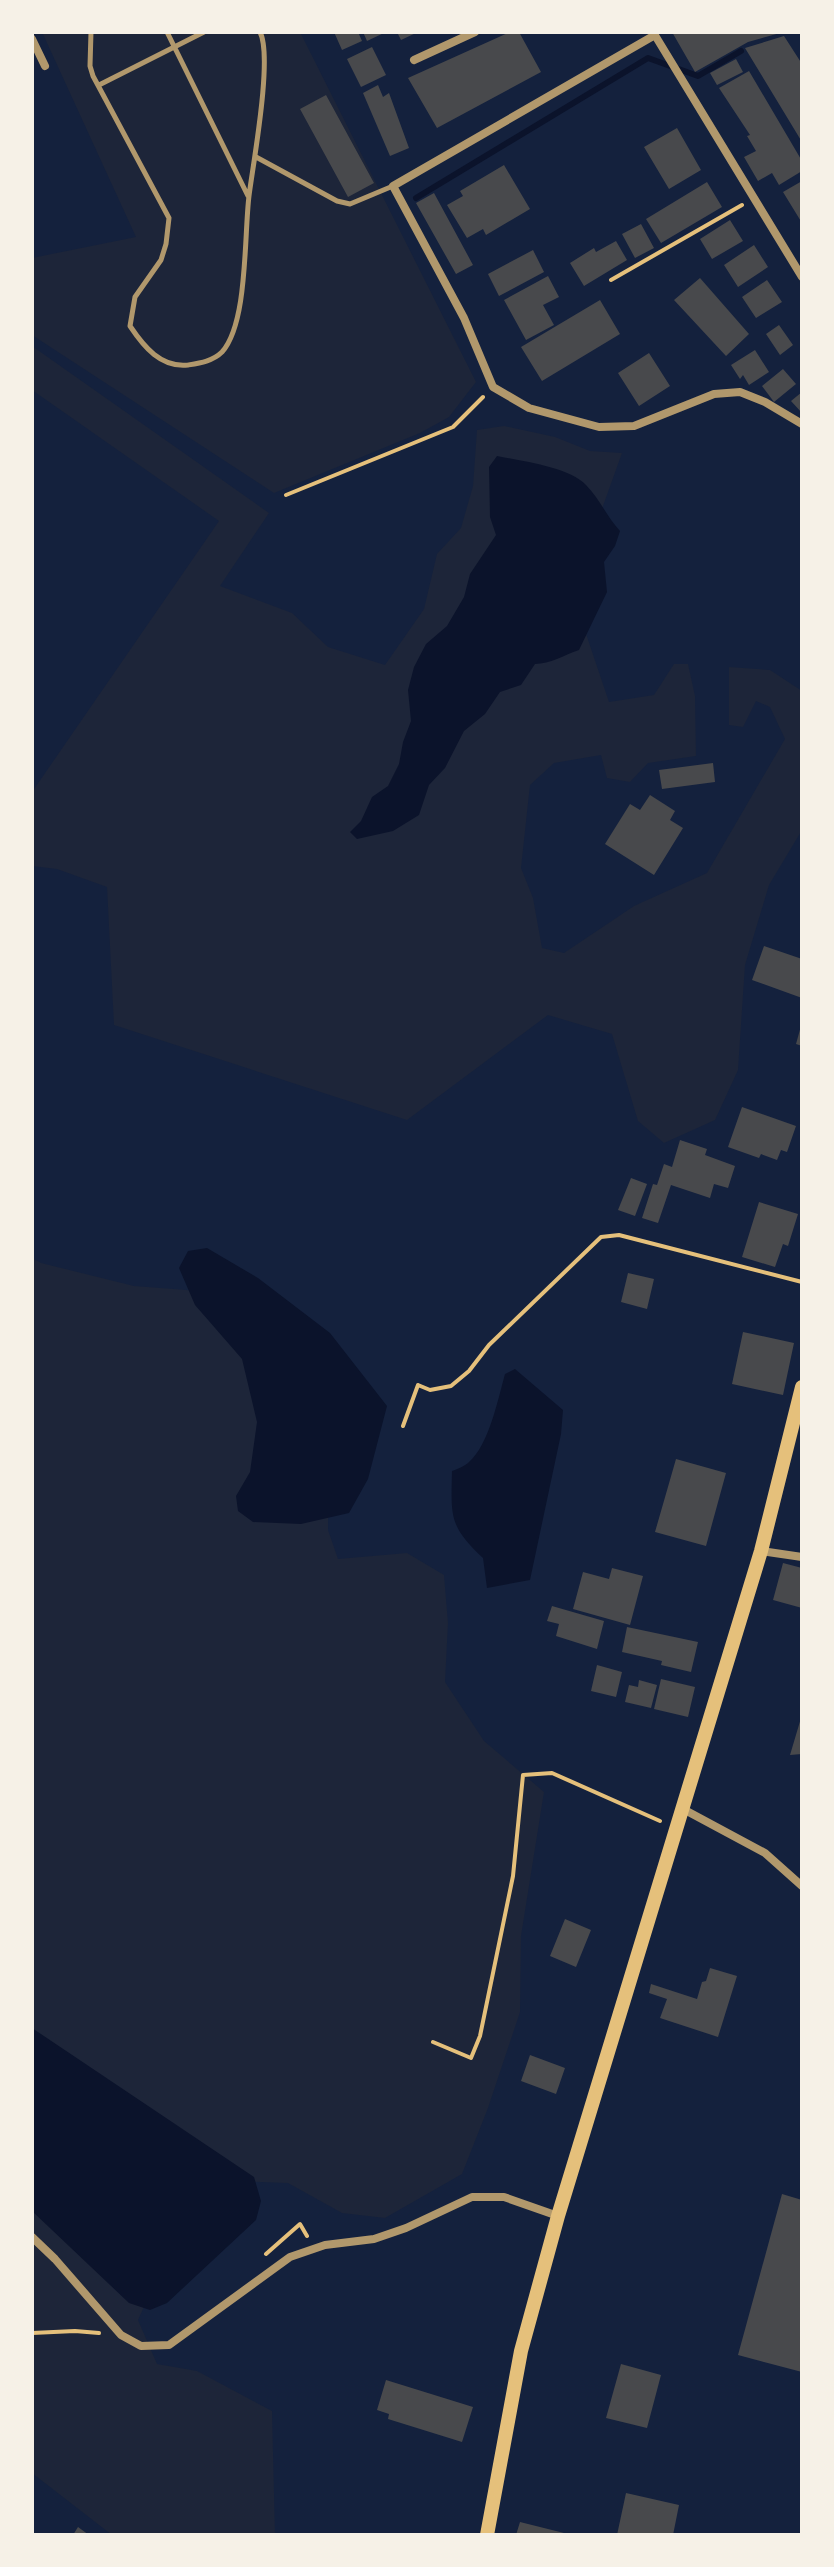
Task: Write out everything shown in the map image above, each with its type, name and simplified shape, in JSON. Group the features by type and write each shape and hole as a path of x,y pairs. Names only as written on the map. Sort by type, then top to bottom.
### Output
{"main road":[{"path":"487,2535 521,2351 558,2216 761,1551 802,1387"}],"street":[{"path":"414,60 475,32"},
{"path":"802,277 654,34 393,186 464,318 493,387 529,408 599,427 634,426 714,394 740,392 765,402 802,424"},
{"path":"32,39 45,66"},
{"path":"761,1551 802,1557"},
{"path":"683,1809 765,1853 802,1886"},
{"path":"32,2237 121,2335 141,2346 169,2345 290,2257 325,2245 374,2239 406,2228 472,2197 504,2197 558,2216"}],"lane":[{"path":"91,32 90,66 169,218 161,260 135,297 130,326 142,344 160,360 180,365 203,363 221,353 234,332 256,157 265,41 260,32"},
{"path":"167,32 249,197"},
{"path":"99,85 204,32"},
{"path":"256,157 337,201 350,204 393,186"}],"path":[{"path":"611,280 754,198"},
{"path":"286,495 453,427 493,387"},
{"path":"403,1426 418,1385 430,1390 451,1386 601,1237 619,1235 802,1282"},
{"path":"433,2042 471,2058 480,2036 513,1876 523,1775 552,1773 677,1828"},
{"path":"32,2333 75,2331 121,2335"}],"shaded area":[{"path":"42,32 300,32 476,382 449,417 420,433 274,493 32,335 32,258 136,237"},
{"path":"32,346 269,513 220,586 292,613 328,647 385,665 424,609 437,554 461,528 473,486 477,430 504,426 555,437 590,451 622,453 598,520 579,613 609,702 654,695 674,664 688,664 695,696 696,756 648,763 630,782 607,778 601,755 554,763 530,785 521,868 533,898 542,948 564,953 634,906 707,873 785,739 770,707 756,701 743,727 729,725 729,667 770,670 802,691 802,830 769,885 745,965 738,1070 715,1120 664,1143 638,1121 612,1034 548,1015 407,1120 114,1025 107,887 57,869 32,866 32,792 219,521 32,390"},
{"path":"497,456 557,469 578,479 591,490 620,531 615,546 604,562 607,592 579,650 535,664 521,685 500,692 485,714 464,731 445,768 429,785 419,815 393,831 357,839 350,832 361,821 372,797 388,786 399,764 411,721 408,690 414,667 426,644 447,626 464,597 470,574 496,535 490,517 489,467"},
{"path":"207,1248 258,1278 330,1333 387,1406 368,1479 349,1513 301,1524 253,1522 238,1511 236,1496 250,1472 257,1422 242,1359 195,1305 179,1268 188,1251"},
{"path":"32,1258 41,1263 134,1286 226,1293 329,1427 328,1530 338,1559 407,1553 444,1575 448,1623 445,1682 484,1741 544,1792 521,1936 520,2012 462,2174 385,2218 342,2213 288,2183 202,2180 138,2320 157,2364 197,2371 272,2411 275,2535 112,2535 32,2473"},
{"path":"515,1369 563,1410 561,1434 530,1580 487,1588 483,1558 454,1520 452,1471 467,1463 482,1445 505,1374"},
{"path":"32,2028 254,2177 261,2201 256,2220 167,2303 150,2310 129,2303 32,2211"}],"building":[{"path":"334,32 358,32 362,41 342,50"},
{"path":"363,32 386,32 367,41"},
{"path":"397,32 418,32 401,40"},
{"path":"510,32 519,32 541,72 437,128 408,78"},
{"path":"672,32 780,33 748,42 695,72"},
{"path":"784,36 802,64 802,142 745,48"},
{"path":"372,47 386,75 361,87 347,59"},
{"path":"736,59 743,72 717,85 710,73"},
{"path":"749,71 802,161 802,171 779,185 772,173 758,181 744,157 756,151 747,136 750,135 719,88"},
{"path":"378,85 383,97 389,93 409,148 390,156 363,93"},
{"path":"326,95 374,183 348,197 300,109"},
{"path":"677,128 701,170 669,189 644,147"},
{"path":"504,165 530,209 486,235 483,229 467,238 447,205 463,196 460,191"},
{"path":"802,181 802,223 783,192"},
{"path":"707,182 722,207 661,243 646,219"},
{"path":"434,193 473,265 456,274 416,203"},
{"path":"730,220 743,241 712,259 700,239"},
{"path":"641,224 654,248 635,258 622,234"},
{"path":"616,241 627,260 584,286 570,263 594,248 596,252"},
{"path":"754,245 768,267 738,287 724,265"},
{"path":"533,250 544,272 499,296 488,274"},
{"path":"548,276 559,297 543,305 554,325 526,340 504,300"},
{"path":"700,278 749,334 726,356 674,300"},
{"path":"767,280 782,302 756,318 742,297"},
{"path":"600,300 620,334 542,381 521,347"},
{"path":"779,325 793,345 780,355 766,334"},
{"path":"755,350 769,372 749,385 743,375 740,379 731,365"},
{"path":"649,353 670,386 639,406 618,373"},
{"path":"783,369 796,384 774,402 762,386"},
{"path":"802,392 802,413 791,401"},
{"path":"713,763 715,782 662,789 659,770"},
{"path":"650,795 675,811 670,820 683,828 654,875 605,844 630,804 640,810"},
{"path":"764,946 802,959 802,998 752,980"},
{"path":"802,1026 802,1046 796,1044"},
{"path":"742,1107 796,1126 787,1152 781,1150 777,1160 761,1154 759,1158 728,1147"},
{"path":"680,1140 707,1149 705,1155 735,1166 728,1188 714,1184 710,1198 671,1185 658,1223 642,1218 653,1184 657,1185 664,1164 672,1167"},
{"path":"631,1178 647,1184 635,1216 618,1210"},
{"path":"759,1202 798,1214 788,1246 783,1244 775,1267 742,1257"},
{"path":"628,1273 654,1279 647,1309 621,1302"},
{"path":"743,1332 794,1343 783,1395 732,1384"},
{"path":"676,1459 726,1473 706,1546 655,1532"},
{"path":"783,1563 802,1568 802,1608 773,1600"},
{"path":"612,1568 643,1576 630,1625 573,1609 583,1572 609,1579"},
{"path":"552,1606 604,1621 597,1649 556,1636 559,1624 547,1621"},
{"path":"627,1627 698,1642 691,1672 661,1665 662,1661 622,1652"},
{"path":"597,1665 622,1672 616,1697 591,1691"},
{"path":"661,1679 695,1687 688,1717 654,1709"},
{"path":"639,1680 657,1685 651,1708 625,1702 629,1685 638,1687"},
{"path":"801,1718 802,1754 790,1755"},
{"path":"565,1919 591,1930 576,1967 550,1956"},
{"path":"710,1968 737,1976 718,2037 660,2018 667,1999 649,1993 651,1984 697,1999"},
{"path":"530,2055 565,2068 556,2094 521,2081"},
{"path":"782,2194 802,2200 802,2372 738,2355"},
{"path":"621,2364 661,2375 647,2428 606,2418"},
{"path":"386,2380 473,2407 462,2442 388,2419 389,2414 377,2410"},
{"path":"626,2493 679,2505 673,2535 617,2535"},
{"path":"520,2522 568,2534 568,2535 516,2535"},
{"path":"78,2527 89,2535 73,2535"}],"waterway":[{"path":"416,198 648,58 698,76 741,51"}]}
